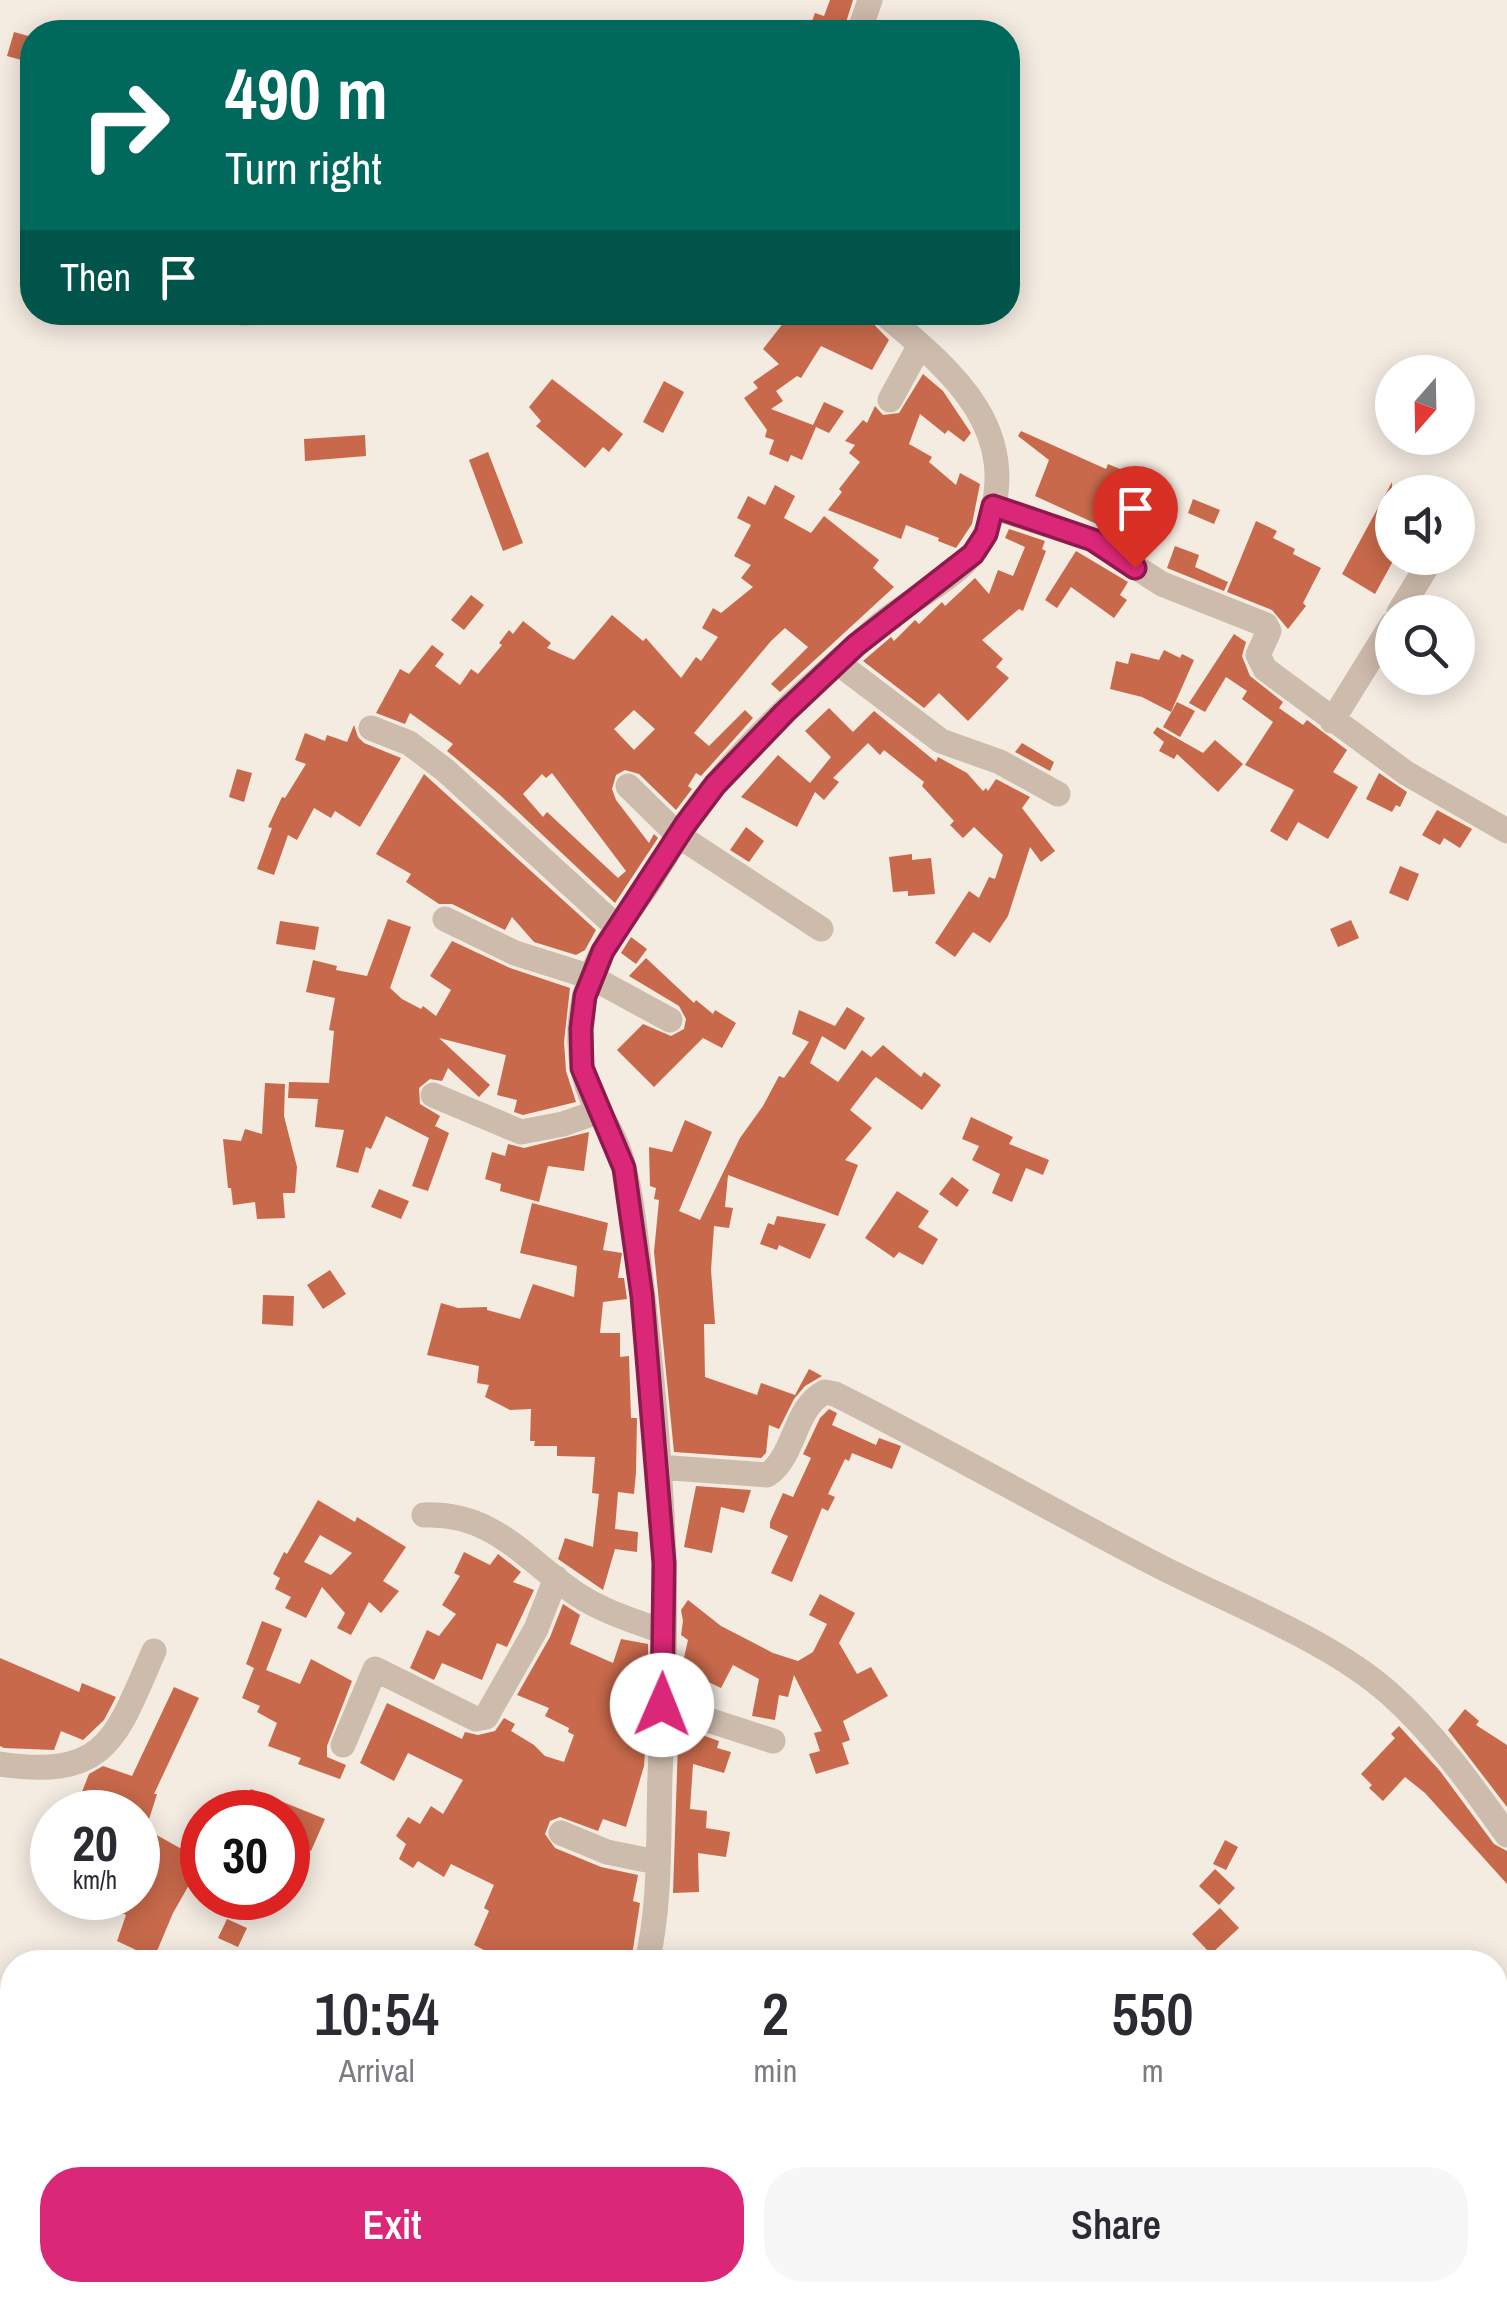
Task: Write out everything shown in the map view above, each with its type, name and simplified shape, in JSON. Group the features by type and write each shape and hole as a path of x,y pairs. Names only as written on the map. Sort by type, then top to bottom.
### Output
{"street":[{"path":"649,1950 664,1632 658,1467 632,1208 619,1150 584,1077 582,1017 592,977 618,928 715,785 885,619 973,554 986,534 997,462 986,423 967,394 897,325"},
{"path":"890,400 920,345"},
{"path":"993,506 1093,540 1162,584 1266,625 1269,631 1258,660 1265,670 1423,784 1507,831"},
{"path":"1332,720 1375,651"},
{"path":"838,663 940,742 1000,762 1058,794"},
{"path":"372,728 409,743 446,770 618,928"},
{"path":"628,786 679,836 821,929"},
{"path":"446,919 516,953 592,977 670,1020"},
{"path":"433,1095 521,1132 563,1124 600,1111"},
{"path":"658,1467 767,1475 778,1467 812,1399 825,1392 835,1394 1330,1652 1364,1674 1405,1708 1507,1834"},
{"path":"424,1515 449,1516 502,1535 582,1598 664,1632"},
{"path":"343,1745 376,1669 476,1719 486,1716 536,1629 556,1578"},
{"path":"0,1764 62,1768 98,1752 122,1724 154,1651"},
{"path":"662,1705 773,1741"},
{"path":"562,1833 607,1852 656,1862"}],"building":[{"path":"830,0 853,0 847,20 812,20 815,13 824,16"},
{"path":"14,32 20,34 20,60 7,56"},
{"path":"782,325 875,325 889,340 872,370 821,346 801,378 797,376 776,391 783,401 771,409 813,425 824,402 844,411 829,433 816,427 802,460 791,455 788,462 769,454 774,440 765,437 767,430 744,398 758,388 753,382 779,364 763,349"},
{"path":"923,374 943,391 971,433 964,442 948,430 945,434 920,414 909,444 932,457 929,462 956,485 960,473 980,484 972,524 956,548 906,525 901,539 828,510 860,462 849,453 855,445 845,441 863,420 867,423 875,406 883,415 899,413"},
{"path":"552,379 623,434 609,452 603,447 585,468 536,426 541,421 529,407"},
{"path":"664,381 684,392 663,433 643,422"},
{"path":"1021,431 1106,469 1108,464 1127,472 1115,502 1145,514 1147,507 1170,516 1145,554 1101,526 1035,496 1049,460 1018,436"},
{"path":"365,435 366,456 305,461 304,439"},
{"path":"488,452 523,543 503,551 469,460"},
{"path":"775,485 795,496 784,518 811,533 824,516 879,560 873,568 894,587 780,692 771,684 808,647 785,628 771,641 694,733 709,746 745,710 753,718 701,776 696,773 688,786 692,789 676,810 639,774 625,770 616,775 612,789 616,800 649,843 654,834 658,838 615,903 447,751 453,744 410,713 405,724 376,713 400,669 409,674 432,645 444,654 435,666 460,685 471,669 478,674 509,630 513,634 523,621 551,643 547,648 574,660 612,615 643,641 646,638 681,678 696,657 701,661 718,637 702,628 713,608 721,613 753,587 741,578 751,565 734,556 751,525 737,518 748,496 765,505","holes":["634,710 655,729 634,750 614,729","552,773 626,871 618,878 547,812 543,817 523,794 542,774 546,778"]},
{"path":"1193,499 1220,510 1214,524 1188,513"},
{"path":"1375,513 1375,575 1385,575 1375,594 1342,574"},
{"path":"1256,521 1277,531 1273,538 1295,549 1293,554 1321,568 1303,603 1306,606 1288,629 1272,610 1227,592"},
{"path":"1009,529 1045,541 1042,549 1046,551 1023,611 1019,609 982,640 1003,659 996,667 1009,678 968,721 939,693 924,708 863,661 891,637 894,641 915,620 919,624 942,602 945,606 975,578 989,594 998,570 1013,576 1025,547 1005,538"},
{"path":"1175,546 1199,555 1195,567 1228,582 1224,591 1167,568"},
{"path":"1076,551 1128,582 1120,595 1127,600 1114,618 1071,587 1057,608 1045,600"},
{"path":"471,595 484,605 464,630 451,620"},
{"path":"1234,634 1246,642 1242,656 1250,676 1283,702 1279,708 1303,725 1307,720 1347,750 1333,772 1358,787 1328,839 1298,822 1287,841 1270,831 1294,790 1245,765 1273,722 1242,699 1247,691 1226,677 1205,712 1189,703"},
{"path":"1164,650 1194,660 1171,712 1142,697 1110,689 1116,661 1128,664 1131,653 1159,660"},
{"path":"1177,702 1195,711 1180,737 1163,727"},
{"path":"829,708 853,732 874,711 936,762 938,757 967,773 983,791 988,791 996,779 1030,797 1022,808 1055,851 1041,862 1030,847 1008,916 990,943 973,932 955,957 935,943 969,891 979,898 989,877 995,879 1003,855 974,827 963,838 950,825 954,821 922,786 924,782 884,750 880,755 868,743 833,778 839,782 824,800 815,792 797,827 741,797 778,755 810,783 831,757 805,731"},
{"path":"354,725 364,743 401,758 360,827 335,811 331,818 314,808 297,840 288,835 274,875 257,869 272,828 268,827 282,797 285,798 306,764 295,760 305,733 325,741 327,735 347,742"},
{"path":"1157,727 1203,753 1215,740 1243,764 1218,792 1177,754 1174,759 1159,751 1164,742 1153,733"},
{"path":"1022,743 1054,762 1050,771 1015,752"},
{"path":"237,769 252,773 244,802 229,797"},
{"path":"1379,773 1407,792 1400,807 1396,805 1392,812 1366,799"},
{"path":"424,774 596,930 585,950 576,955 534,942 512,917 505,930 452,904 439,904 406,882 411,874 376,854"},
{"path":"1437,810 1472,829 1460,848 1444,838 1440,845 1422,835"},
{"path":"746,827 764,841 749,862 730,850"},
{"path":"912,854 912,860 931,858 935,894 908,896 908,891 893,892 889,857"},
{"path":"1400,866 1419,874 1408,901 1389,893"},
{"path":"388,919 411,927 390,988 402,999 421,1009 423,1006 436,1016 451,990 430,976 452,941 510,968 570,988 564,1042 566,1071 576,1102 523,1115 514,1112 517,1100 497,1095 506,1055 439,1038 490,1085 479,1097 448,1068 442,1081 430,1079 419,1088 420,1104 440,1116 435,1126 449,1133 428,1191 412,1186 429,1138 386,1116 371,1149 366,1147 358,1173 336,1167 344,1130 315,1127 318,1099 288,1098 289,1082 329,1083 334,1031 329,1030 335,998 306,992 313,960 337,966 336,970 367,976"},
{"path":"1351,920 1359,938 1338,947 1330,929"},
{"path":"280,921 319,927 315,950 276,944"},
{"path":"631,937 647,949 636,964 621,953"},
{"path":"646,958 694,1003 696,1000 713,1014 715,1010 736,1023 722,1048 703,1038 654,1087 617,1050 643,1024 671,1036 684,1029 686,1019 679,1006 629,976"},
{"path":"847,1007 865,1018 845,1050 822,1036 810,1063 838,1082 862,1050 871,1057 883,1045 921,1077 924,1072 941,1085 922,1110 876,1077 873,1080 850,1110 872,1128 845,1160 858,1165 838,1216 728,1175 725,1207 733,1208 729,1228 714,1226 711,1270 715,1324 704,1324 705,1377 757,1395 761,1383 795,1395 809,1369 822,1376 805,1386 794,1399 779,1429 769,1425 766,1453 761,1458 674,1452 654,1252 659,1200 654,1199 656,1188 650,1186 649,1147 672,1152 685,1120 712,1132 679,1211 700,1220 740,1138 779,1076 784,1078 809,1042 792,1034 799,1010 835,1026"},
{"path":"265,1083 285,1084 284,1116 297,1167 295,1193 283,1193 285,1218 257,1219 255,1202 233,1205 228,1188 223,1139 241,1141 245,1129 262,1134"},
{"path":"971,1117 1013,1137 1009,1144 1049,1160 1043,1175 1026,1168 1012,1202 992,1193 1000,1174 972,1160 979,1146 962,1139"},
{"path":"589,1132 584,1171 548,1166 539,1202 500,1191 501,1184 485,1179 492,1152 505,1156 508,1144 524,1148"},
{"path":"952,1177 969,1190 957,1207 939,1194"},
{"path":"379,1189 409,1201 401,1219 371,1207"},
{"path":"897,1191 929,1211 918,1227 938,1239 923,1265 899,1252 894,1258 865,1238"},
{"path":"532,1203 608,1223 603,1250 622,1253 618,1278 624,1278 627,1299 603,1302 600,1333 620,1333 620,1357 629,1356 631,1418 637,1418 636,1472 634,1494 618,1492 615,1529 638,1532 637,1552 615,1549 603,1590 558,1559 565,1538 593,1547 599,1494 592,1493 595,1457 557,1456 557,1446 534,1446 535,1441 530,1441 531,1409 510,1410 485,1397 489,1385 477,1383 479,1366 427,1355 441,1303 458,1308 487,1307 520,1319 533,1284 574,1297 577,1266 520,1253"},
{"path":"777,1216 826,1224 810,1259 779,1245 777,1250 760,1244 768,1223 774,1225"},
{"path":"330,1270 346,1294 323,1309 307,1285"},
{"path":"263,1295 294,1296 293,1326 262,1324"},
{"path":"829,1409 837,1413 832,1425 876,1445 879,1438 901,1446 892,1469 852,1453 849,1461 845,1459 828,1494 835,1497 828,1511 822,1508 792,1582 771,1573 788,1536 770,1528 770,1522 783,1493 793,1497 811,1458 803,1454 820,1418"},
{"path":"696,1486 751,1490 744,1513 721,1507 712,1553 684,1547"},
{"path":"318,1500 355,1522 357,1517 406,1547 383,1581 399,1591 381,1613 369,1602 351,1635 337,1628 345,1613 322,1587 306,1618 285,1608 291,1597 275,1589 280,1578 273,1574 284,1552 287,1554","holes":["320,1535 352,1553 331,1575 304,1562"]},
{"path":"464,1552 490,1565 498,1554 521,1572 513,1582 534,1590 507,1647 497,1643 482,1680 442,1663 434,1680 410,1668 427,1630 439,1636 456,1614 442,1605 460,1576 454,1573"},
{"path":"820,1594 855,1613 839,1643 857,1674 871,1667 888,1696 843,1721 850,1740 842,1743 849,1764 816,1774 809,1754 820,1751 814,1733 822,1731 794,1675 788,1697 779,1695 775,1720 752,1716 759,1679 733,1665 721,1688 702,1679 694,1698 679,1694 688,1640 681,1635 681,1610 688,1600 721,1626 773,1653 798,1661 813,1652 827,1624 809,1615"},
{"path":"563,1604 580,1615 570,1644 613,1663 621,1639 648,1644 648,1662 642,1661 630,1699 636,1701 631,1715 646,1719 641,1750 645,1751 626,1827 603,1819 598,1831 560,1817 550,1821 545,1834 555,1848 601,1867 638,1875 633,1901 640,1903 633,1950 484,1950 474,1945 489,1911 484,1908 494,1885 451,1864 444,1877 418,1861 413,1868 399,1859 406,1844 396,1836 408,1817 420,1824 431,1806 443,1814 463,1780 408,1753 394,1781 360,1763 387,1703 462,1739 465,1732 478,1735 495,1731 504,1718 515,1724 511,1731 545,1756 564,1762 574,1735 568,1732 569,1728 545,1716 549,1708 517,1695 550,1637"},
{"path":"262,1621 282,1629 266,1670 300,1684 311,1659 352,1681 327,1746 327,1757 346,1765 340,1779 298,1764 301,1758 268,1746 277,1723 257,1712 260,1706 242,1698 254,1668 246,1664"},
{"path":"0,1658 79,1692 82,1683 116,1697 104,1720 83,1740 61,1731 54,1750 4,1748 0,1746"},
{"path":"174,1687 199,1698 156,1790 83,1790 89,1774 103,1766 132,1776"},
{"path":"1465,1709 1479,1721 1476,1725 1507,1745 1507,1807 1448,1730"},
{"path":"1399,1726 1440,1771 1494,1844 1507,1851 1507,1884 1425,1793 1405,1777 1383,1801 1369,1788 1372,1785 1361,1774 1395,1738 1391,1734"},
{"path":"682,1728 719,1741 717,1748 731,1752 724,1773 693,1764 690,1809 707,1811 706,1828 730,1832 726,1857 698,1853 699,1892 673,1893 678,1743"},
{"path":"310,1813 325,1819 310,1851"},
{"path":"160,1837 180,1848 180,1901 157,1950 136,1950 117,1941 124,1920 160,1920"},
{"path":"1225,1840 1238,1847 1226,1870 1213,1864"},
{"path":"1215,1869 1235,1888 1219,1905 1199,1886"},
{"path":"1220,1908 1239,1928 1215,1950 1207,1950 1192,1934"},
{"path":"227,1920 247,1928 238,1947 218,1938"}],"route":[{"path":"662,1705 663,1536 632,1208 619,1150 593,1100 582,1068 582,1017 594,967 715,785 784,713 885,619 973,554 986,534 993,506 1093,540 1114,550 1135,568"}]}
